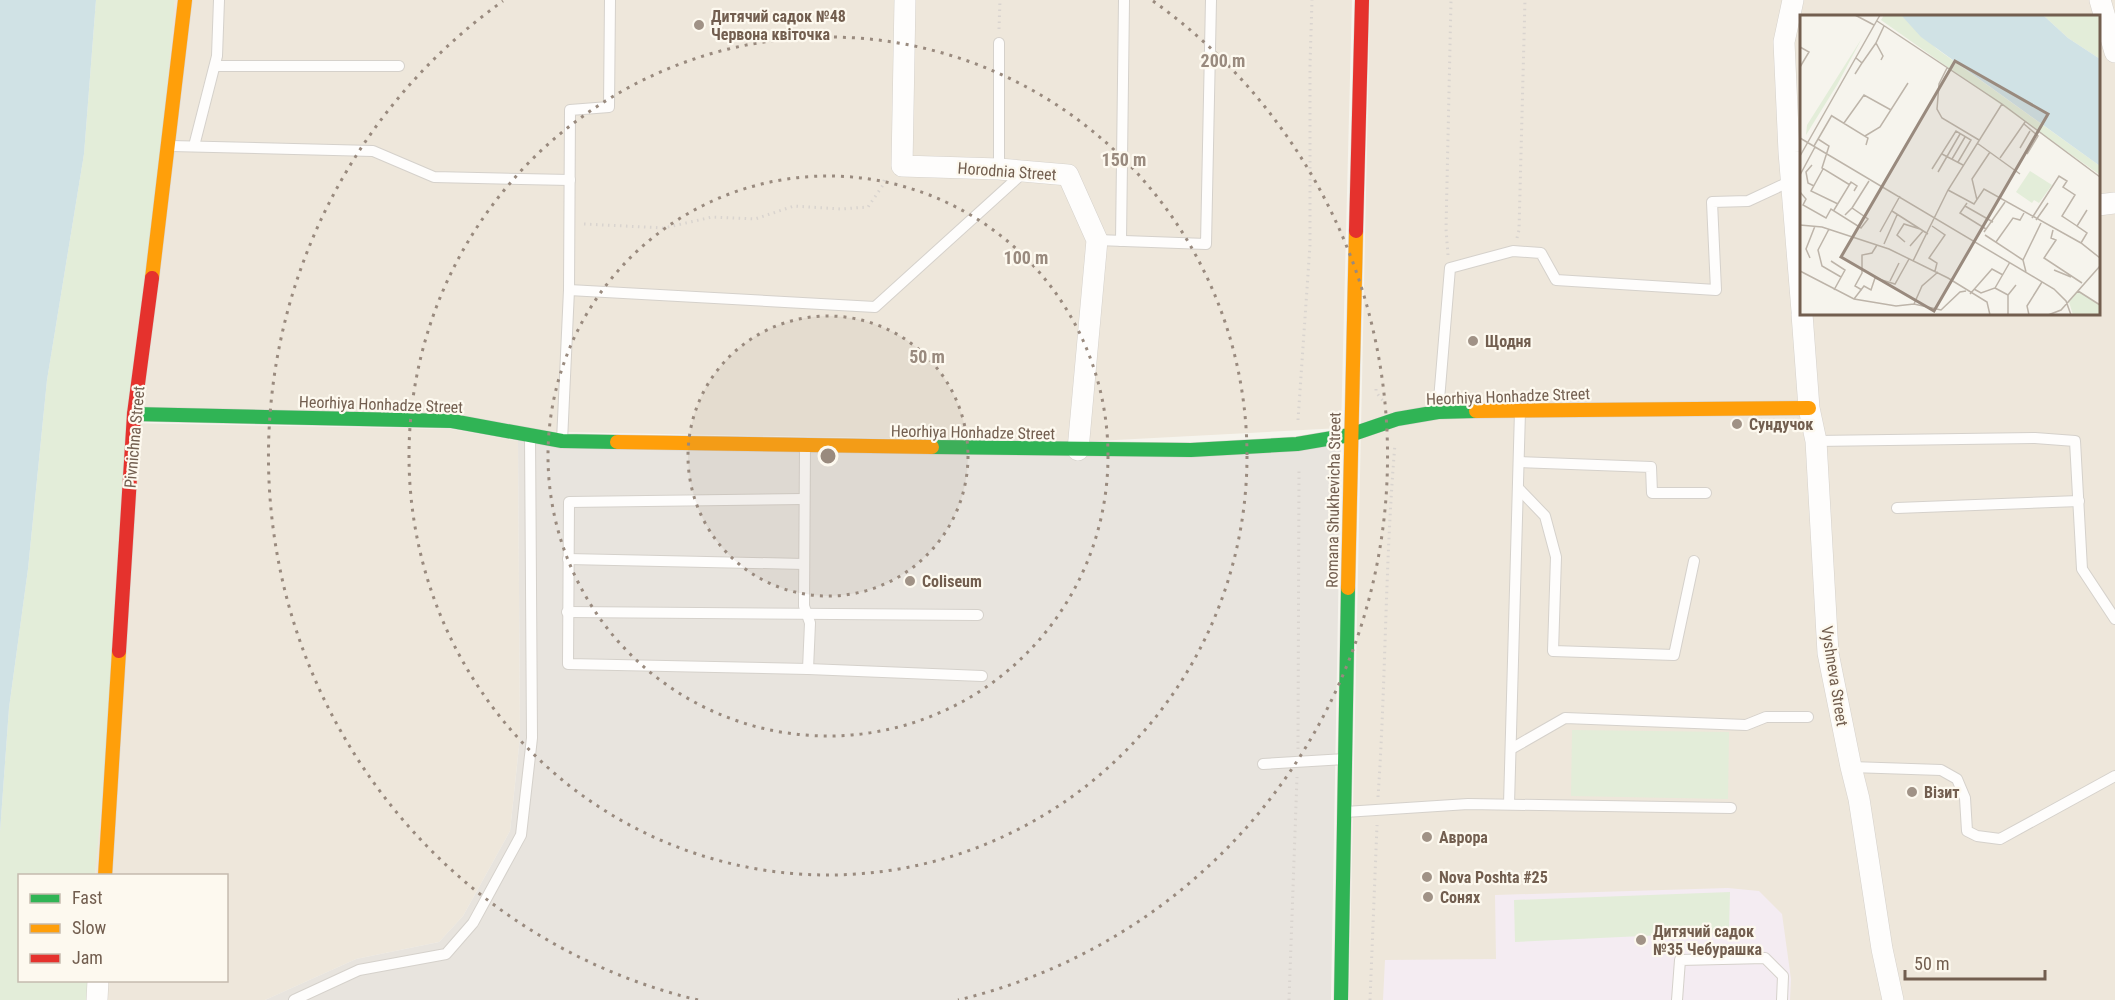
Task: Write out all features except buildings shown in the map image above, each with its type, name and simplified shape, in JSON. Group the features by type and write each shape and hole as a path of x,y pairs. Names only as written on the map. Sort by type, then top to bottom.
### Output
{"street":[{"name":"Pivnichna Street","path":"105,874 134,414 169,146 185,0"},
{"path":"902,166 905,0"},
{"name":"Romana Shukhevicha Street","path":"1341,1000 1350,435 1362,0"},
{"name":"Vyshneva Street","path":"1793,0 1784,42 1795,155 1791,181 1800,288"},
{"path":"2100,0 2115,52"},
{"name":"Horodnia Street","path":"902,166 1068,175 1097,240 1078,450"},
{"path":"2100,205 2115,203"},
{"name":"Vyshneva Street","path":"1802,315 1809,408 1816,441 1828,653 1859,799 1882,949 1893,1000"},
{"name":"Heorhiya Honhadze Street","path":"134,414 452,421 562,441 1191,450 1297,444 1350,435 1397,419 1438,412 1520,409 1809,408"},
{"path":"97,1000 98,982"}],"lane":[{"path":"194,146 217,56 219,0"},
{"path":"562,441 569,290 570,110 609,107 610,0"},
{"path":"1121,241 1124,0"},
{"path":"1097,240 1206,244 1211,0"},
{"path":"999,43 999,170"},
{"path":"215,66 399,66"},
{"path":"169,146 373,151 434,177 570,180"},
{"path":"569,290 875,307 1024,171"},
{"path":"1438,412 1450,268 1514,251 1541,253 1556,280 1716,290 1712,202 1748,201 1791,181"},
{"path":"1509,804 1520,409"},
{"path":"294,1000 359,970 446,954 473,923 521,835 531,738 530,435"},
{"path":"1816,441 2035,438 2075,441 2082,569 2115,619"},
{"path":"805,445 804,606 810,623 808,669"},
{"path":"1519,462 1651,467 1652,493 1706,493"},
{"path":"1518,489 1545,516 1556,557 1553,651 1674,655 1694,561"},
{"path":"804,499 569,502 568,664 808,669 982,676"},
{"path":"1897,508 2079,501"},
{"path":"568,559 804,564"},
{"path":"567,612 978,615"},
{"path":"1511,749 1565,718 1746,725 1766,717 1808,717"},
{"path":"1263,764 1345,759"},
{"path":"1851,767 1941,770 1957,779 1965,798 1967,831 1977,836 2000,839 2115,776"},
{"path":"1344,813 1468,804 1731,808"},
{"path":"1677,1000 1680,960 1765,958 1783,976 1782,1000"}],"path":[{"path":"999,43 1000,0"},
{"path":"1289,1000 1298,762 1300,474 1297,444 1310,244 1312,0"},
{"path":"1450,268 1446,229 1451,0"},
{"path":"1514,251 1519,230 1525,0"},
{"path":"570,224 664,228 712,218 755,219 794,206 841,209 868,207 883,185 885,174 902,166"},
{"path":"1370,1000 1389,533 1397,419"}],"shaded area":[{"path":"0,0 96,0 84,154 47,380 28,569 9,708 0,832"},
{"path":"175,0 1352,0 1341,428 1078,442 563,432 125,406"},
{"path":"1370,0 2115,0 2115,1000 1349,1000"},
{"path":"124,423 451,429 518,441 520,737 510,831 463,916 439,942 356,959 265,1000 87,1000 88,982 228,982 228,874 95,874"},
{"path":"518,441 1341,445 1331,1000 265,1000 356,959 439,942 463,916 510,831 520,737"},
{"name":"Дитячий садок №35 Чебурашка","path":"1728,888 1759,891 1782,914 1791,979 1790,1000 1383,1000 1385,960 1496,959 1495,895"}],"green space":[{"path":"96,0 175,0 95,874 18,874 18,982 88,982 87,1000 0,1000 0,832 9,708 28,569 47,380 84,154"},
{"path":"1572,730 1729,732 1728,799 1571,796"},
{"path":"1730,892 1729,932 1515,942 1514,900"}],"traffic: fast":[{"path":"932,447 1191,450 1297,444 1350,435 1397,419 1438,412 1476,411"},
{"path":"134,414 452,421 562,441 617,442"},
{"path":"1341,1000 1348,588"}],"traffic: slow":[{"path":"152,278 185,0"},
{"path":"1348,588 1356,231"},
{"path":"1476,411 1809,408"},
{"path":"617,442 932,447"},
{"path":"105,874 119,651"}],"traffic: jam":[{"path":"1356,231 1362,0"},
{"path":"119,651 134,414 152,278"}],"place":[{"name":"Дитячий садок №48 Червона квіточка","path":"699,25"},
{"name":"Щодня","path":"1473,341"},
{"name":"Сундучок","path":"1737,424"},
{"name":"Coliseum","path":"910,581"},
{"name":"Візит","path":"1912,792"},
{"name":"Аврора","path":"1427,837"},
{"name":"Nova Poshta #25","path":"1427,877"},
{"name":"Сонях","path":"1428,897"},
{"name":"Дитячий садок №35 Чебурашка","path":"1641,940"}]}
